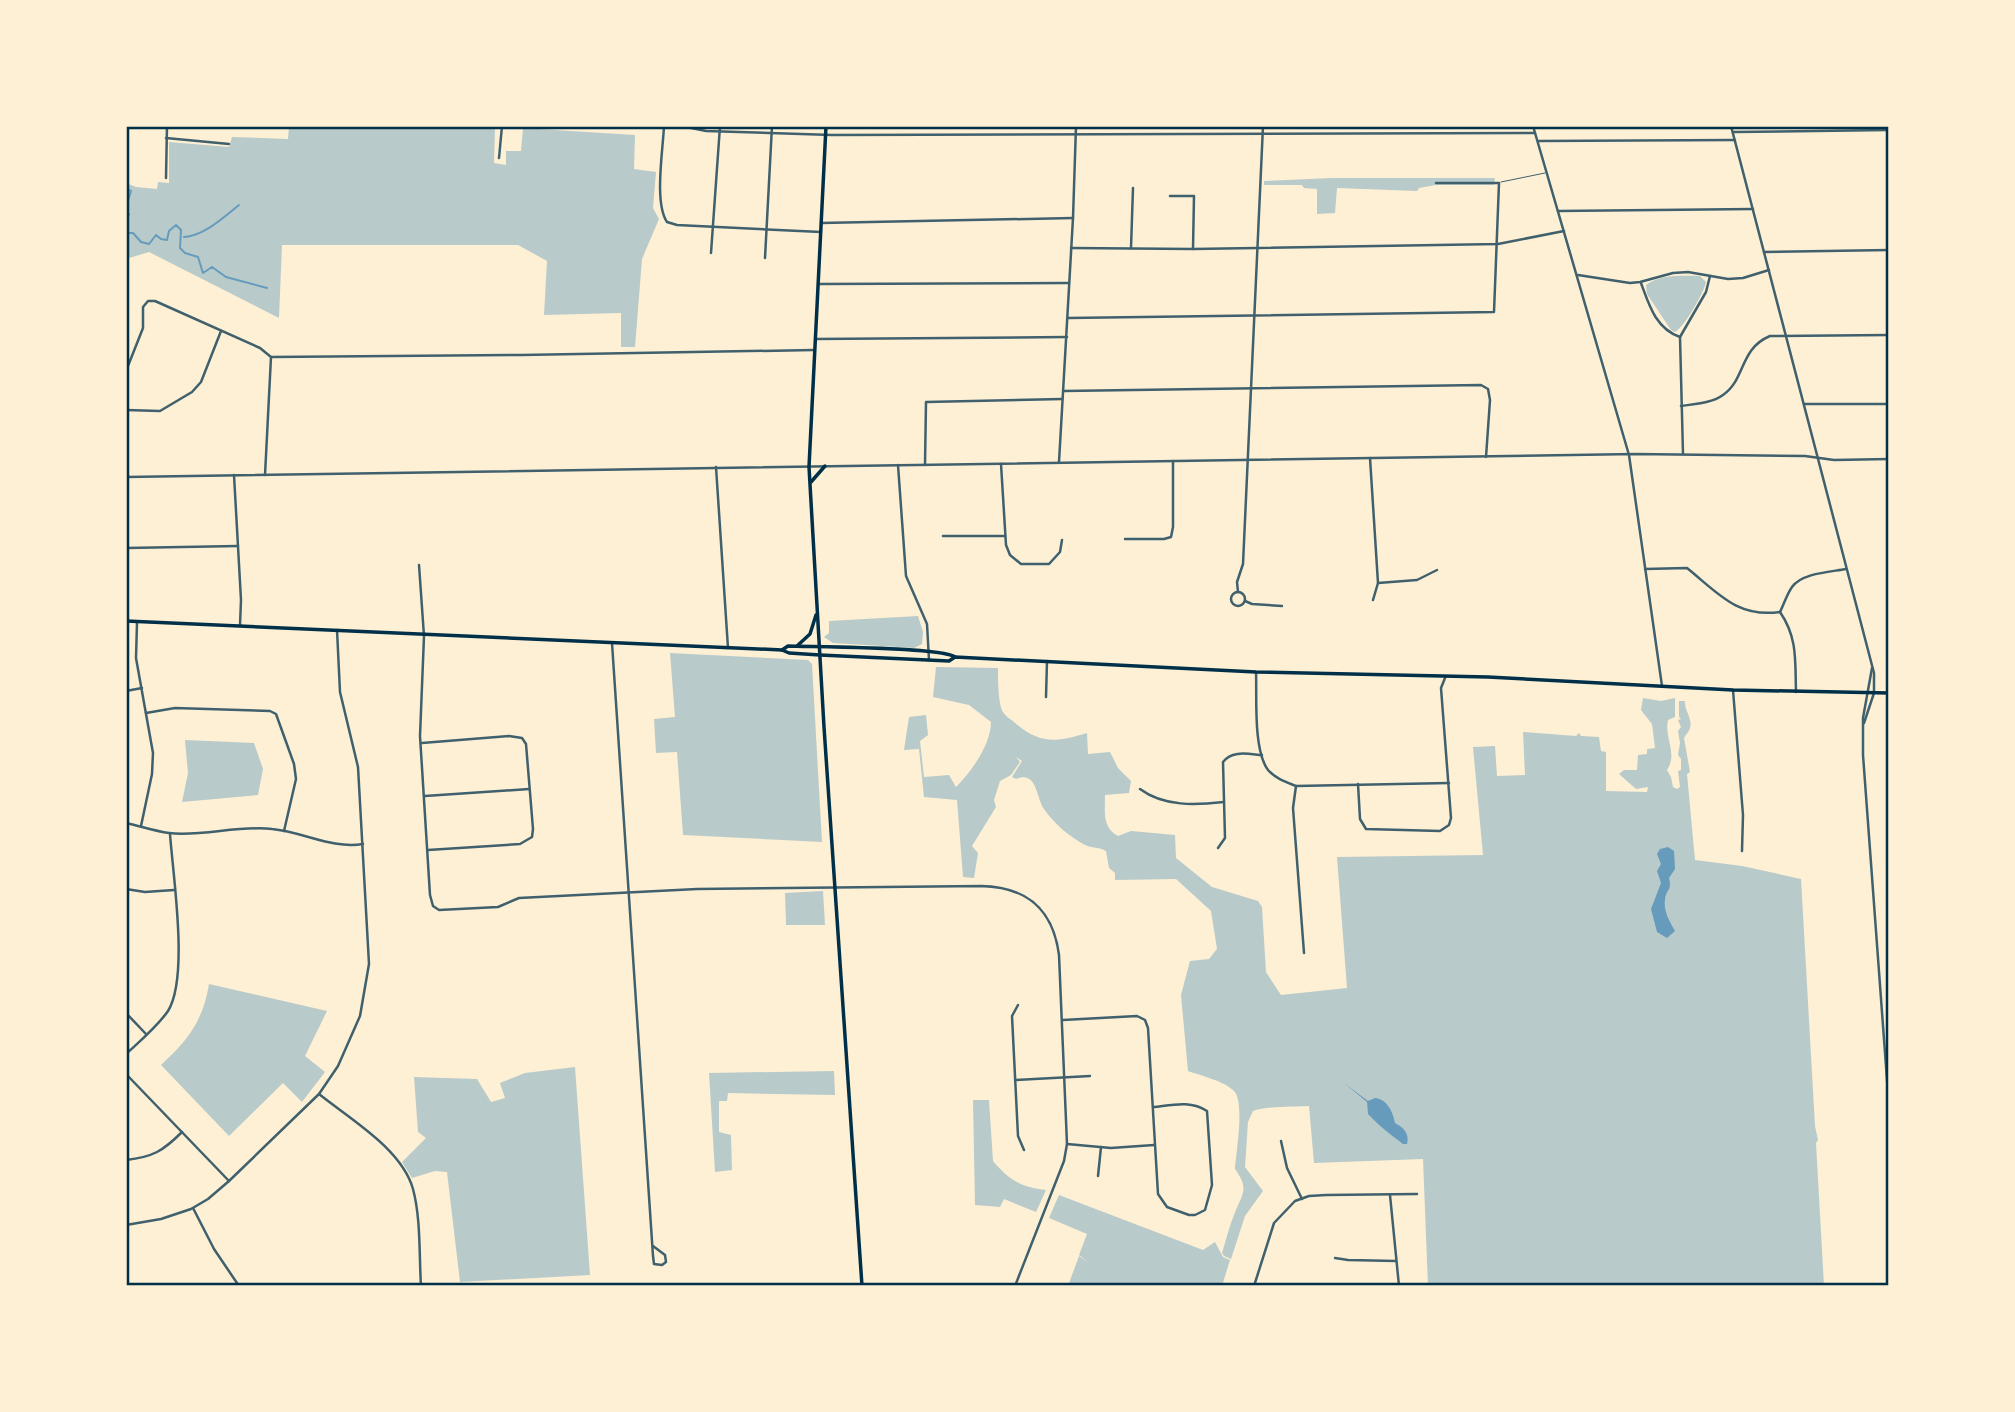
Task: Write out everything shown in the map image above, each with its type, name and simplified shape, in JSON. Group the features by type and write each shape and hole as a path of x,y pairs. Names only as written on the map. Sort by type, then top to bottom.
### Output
{"main road":[{"path":"826,126 809,467 862,1286"},
{"path":"810,484 825,466"},
{"path":"796,646 810,634 817,609"},
{"path":"126,621 782,650 820,656 949,661 955,657"},
{"path":"782,650 788,646 796,646 1256,672 1447,676 1733,690 1889,693"}],"street":[{"path":"166,178 167,126"},
{"path":"499,158 502,126"},
{"path":"664,126 662,214 667,222 677,225 821,232"},
{"path":"681,126 720,132 825,135 1535,133"},
{"path":"711,253 720,126"},
{"path":"765,258 772,126"},
{"path":"1059,463 1076,126"},
{"path":"1238,592 1237,582 1242,564 1256,315 1263,126"},
{"path":"1533,126 1629,455 1662,686"},
{"path":"1731,126 1872,668 1871,693 1864,723 1864,755 1887,1042 1889,1107"},
{"path":"1732,132 1889,130"},
{"path":"166,138 229,144"},
{"path":"1538,141 1735,140"},
{"path":"1068,318 1494,312 1499,183 1436,183"},
{"path":"1131,248 1133,188"},
{"path":"1170,196 1194,197 1193,248"},
{"path":"1558,211 1753,209"},
{"path":"821,223 1073,218"},
{"path":"1071,248 1498,244 1564,230"},
{"path":"1764,252 1889,250"},
{"path":"1578,275 1640,282 1674,273 1688,272 1728,279 1743,278 1769,270"},
{"path":"1683,455 1680,337 1706,292 1710,276"},
{"path":"1640,282 1662,327 1668,333 1680,337"},
{"path":"818,284 1069,283"},
{"path":"126,371 143,328 143,307 148,301 155,301 260,348 271,357 814,350"},
{"path":"126,410 160,411 192,392 207,370 221,331"},
{"path":"1681,406 1704,403 1726,394 1750,349 1770,336 1889,335"},
{"path":"815,340 1067,337"},
{"path":"265,475 271,357"},
{"path":"1064,391 1481,385 1488,389 1490,400 1486,457"},
{"path":"925,465 926,402 1063,399"},
{"path":"1804,404 1889,404"},
{"path":"126,477 1629,455 1889,459"},
{"path":"1370,458 1378,583 1373,600"},
{"path":"1125,539 1164,540 1171,537 1173,461"},
{"path":"1001,464 1005,536 1010,555 1021,564 1049,564 1060,552 1062,540"},
{"path":"898,465 906,576 926,624 929,660"},
{"path":"716,467 728,648"},
{"path":"234,475 240,625"},
{"path":"943,536 1005,536"},
{"path":"126,548 238,546"},
{"path":"419,565 424,636 422,743 430,895 433,906 439,910 498,906 519,898 629,892 835,886 998,886 1013,889 1026,896 1043,912 1055,932 1059,956 1067,1144 1065,1161 1015,1286"},
{"path":"1645,569 1687,568 1730,604 1746,611 1765,614 1780,612"},
{"path":"1780,612 1796,582 1846,569"},
{"path":"1378,583 1417,580 1437,570"},
{"path":"1238,592 1232,596 1233,603 1239,605 1245,601"},
{"path":"1238,592 1244,594 1245,601"},
{"path":"1245,601 1282,606"},
{"path":"1780,612 1795,647 1796,692"},
{"path":"137,622 136,658 153,753 152,774 141,827"},
{"path":"126,1225 161,1219 193,1208 229,1181 319,1094 338,1066 360,1016 369,964 369,944 359,767 340,692 337,630"},
{"path":"612,643 654,1264 662,1265 666,1262 665,1255 653,1246"},
{"path":"1046,697 1047,661"},
{"path":"1256,672 1262,755 1266,767 1274,776 1296,786 1448,783"},
{"path":"1358,784 1360,819 1366,828 1440,831 1448,825 1451,818 1441,688 1447,676"},
{"path":"126,691 142,688"},
{"path":"1733,690 1743,815 1742,851"},
{"path":"146,713 175,708 270,711 276,714 295,764 296,779 284,831"},
{"path":"422,743 517,736 526,744 533,829 532,836 520,844 428,850"},
{"path":"1218,848 1225,838 1223,762 1227,756 1235,754 1262,755"},
{"path":"1296,786 1293,808 1304,953"},
{"path":"425,796 529,789"},
{"path":"1140,789 1151,797 1171,802 1224,802"},
{"path":"126,823 170,834 260,828 340,845 363,844"},
{"path":"126,1054 167,1012 178,982 179,960 170,834"},
{"path":"126,889 145,892 174,890"},
{"path":"1018,1005 1012,1016 1018,1136 1024,1150"},
{"path":"126,1013 146,1034"},
{"path":"1063,1020 1137,1016 1145,1020 1148,1028 1154,1107 1156,1190 1167,1207 1183,1213 1200,1213 1205,1210 1212,1185 1207,1111 1190,1104 1154,1107"},
{"path":"126,1074 229,1181"},
{"path":"1015,1080 1090,1076"},
{"path":"319,1094 388,1149 405,1170 413,1187 421,1286"},
{"path":"126,1160 167,1148 182,1132"},
{"path":"1281,1142 1287,1168 1301,1199"},
{"path":"1067,1144 1101,1147 1154,1145"},
{"path":"1098,1176 1101,1147"},
{"path":"1390,1194 1399,1286"},
{"path":"1254,1286 1273,1223 1288,1207 1301,1199 1326,1195 1418,1194"},
{"path":"193,1208 214,1249 239,1286"},
{"path":"1335,1258 1396,1261"}],"lane":[{"path":"1499,183 1547,173"}],"shaded area":[{"path":"289,126 495,127 494,163 506,165 506,151 521,151 523,128 635,135 634,169 656,172 653,208 659,219 642,259 635,347 621,347 621,313 544,315 547,261 518,245 282,245 279,318 149,252 126,259 126,183 157,189 158,182 169,183 169,142 229,147 232,137 288,139"},
{"path":"1332,178 1495,178 1494,185 1436,185 1419,188 1417,191 1337,188 1335,213 1317,214 1317,189 1304,188 1302,185 1264,185 1264,181"},
{"path":"1700,276 1706,282 1702,294 1675,332 1647,294 1646,285 1665,277"},
{"path":"918,616 923,632 922,644 914,648 833,643 824,637 829,633 829,621"},
{"path":"670,653 808,660 812,664 822,842 683,835 677,752 656,753 654,719 675,717"},
{"path":"936,667 998,668 1001,708 1005,715 1024,730 1049,740 1087,733 1088,754 1110,752 1118,768 1131,781 1129,793 1105,795 1109,828 1118,836 1131,831 1175,835 1176,858 1212,887 1258,901 1262,907 1266,972 1281,995 1347,988 1337,857 1483,855 1473,747 1495,746 1497,776 1525,775 1523,732 1576,736 1579,733 1581,736 1599,737 1601,751 1606,752 1606,791 1647,792 1648,787 1636,789 1619,774 1624,770 1637,770 1638,755 1647,754 1647,749 1655,748 1652,724 1641,710 1643,698 1661,701 1675,698 1675,717 1668,720 1667,727 1671,758 1667,770 1673,787 1677,789 1680,787 1678,771 1681,770 1681,759 1678,755 1678,731 1681,727 1678,720 1681,719 1679,701 1685,701 1691,725 1684,738 1690,772 1687,774 1695,860 1742,866 1801,879 1818,1140 1816,1143 1824,1286 1428,1286 1423,1159 1314,1163 1309,1106 1272,1107 1253,1111 1248,1122 1245,1167 1263,1191 1245,1216 1231,1259 1224,1256 1222,1253 1243,1192 1240,1176 1235,1169 1239,1106 1230,1087 1188,1071 1181,995 1190,961 1209,959 1217,949 1211,911 1176,879 1115,880 1115,873 1109,868 1106,851 1085,845 1068,834 1044,809 1032,781 1023,777 1012,777 1022,761 1016,757 1020,762 1011,775 1000,781 994,800 996,807 972,846 978,853 974,878 963,877 957,800 924,797 919,749 904,750 909,717 926,715 928,735 920,741 924,777 949,775 956,787 980,757 988,739 991,722 969,705 933,697"},
{"path":"185,740 254,743 263,769 258,795 182,802 188,773"},
{"path":"823,891 825,925 786,925 785,893"},
{"path":"209,984 327,1011 305,1056 325,1072 302,1102 283,1083 229,1136 161,1065 193,1029 203,1009"},
{"path":"575,1067 590,1275 460,1282 447,1172 435,1171 412,1178 402,1162 426,1138 418,1132 414,1077 477,1079 491,1102 505,1098 500,1083 525,1073"},
{"path":"834,1071 835,1095 728,1093 727,1101 719,1101 719,1132 731,1135 732,1170 715,1172 709,1073"},
{"path":"973,1100 989,1100 993,1161 1016,1182 1046,1190 1036,1212 1004,1199 1000,1207 975,1205"},
{"path":"1059,1195 1203,1250 1215,1242 1223,1257 1230,1260 1222,1286 1068,1286 1079,1256 1089,1263 1079,1255 1087,1234 1049,1218"}],"water":[{"path":"1668,847 1674,851 1675,869 1669,878 1670,887 1665,908 1675,931 1667,938 1657,932 1651,909 1661,883 1657,871 1661,864 1657,854 1660,849"},
{"path":"1344,1083 1368,1101 1375,1098 1386,1103 1395,1123 1407,1134 1407,1144 1403,1144 1372,1118 1368,1114 1367,1102"}],"waterway":[{"path":"126,188 131,191 126,207"},
{"path":"184,237 206,230 239,205"},
{"path":"126,213 129,214 126,223"},
{"path":"126,233 133,233 141,242 149,244 156,235 167,240 169,231 176,225 181,230 180,248 185,253 198,257 203,273 212,267 226,277 267,288"}]}
